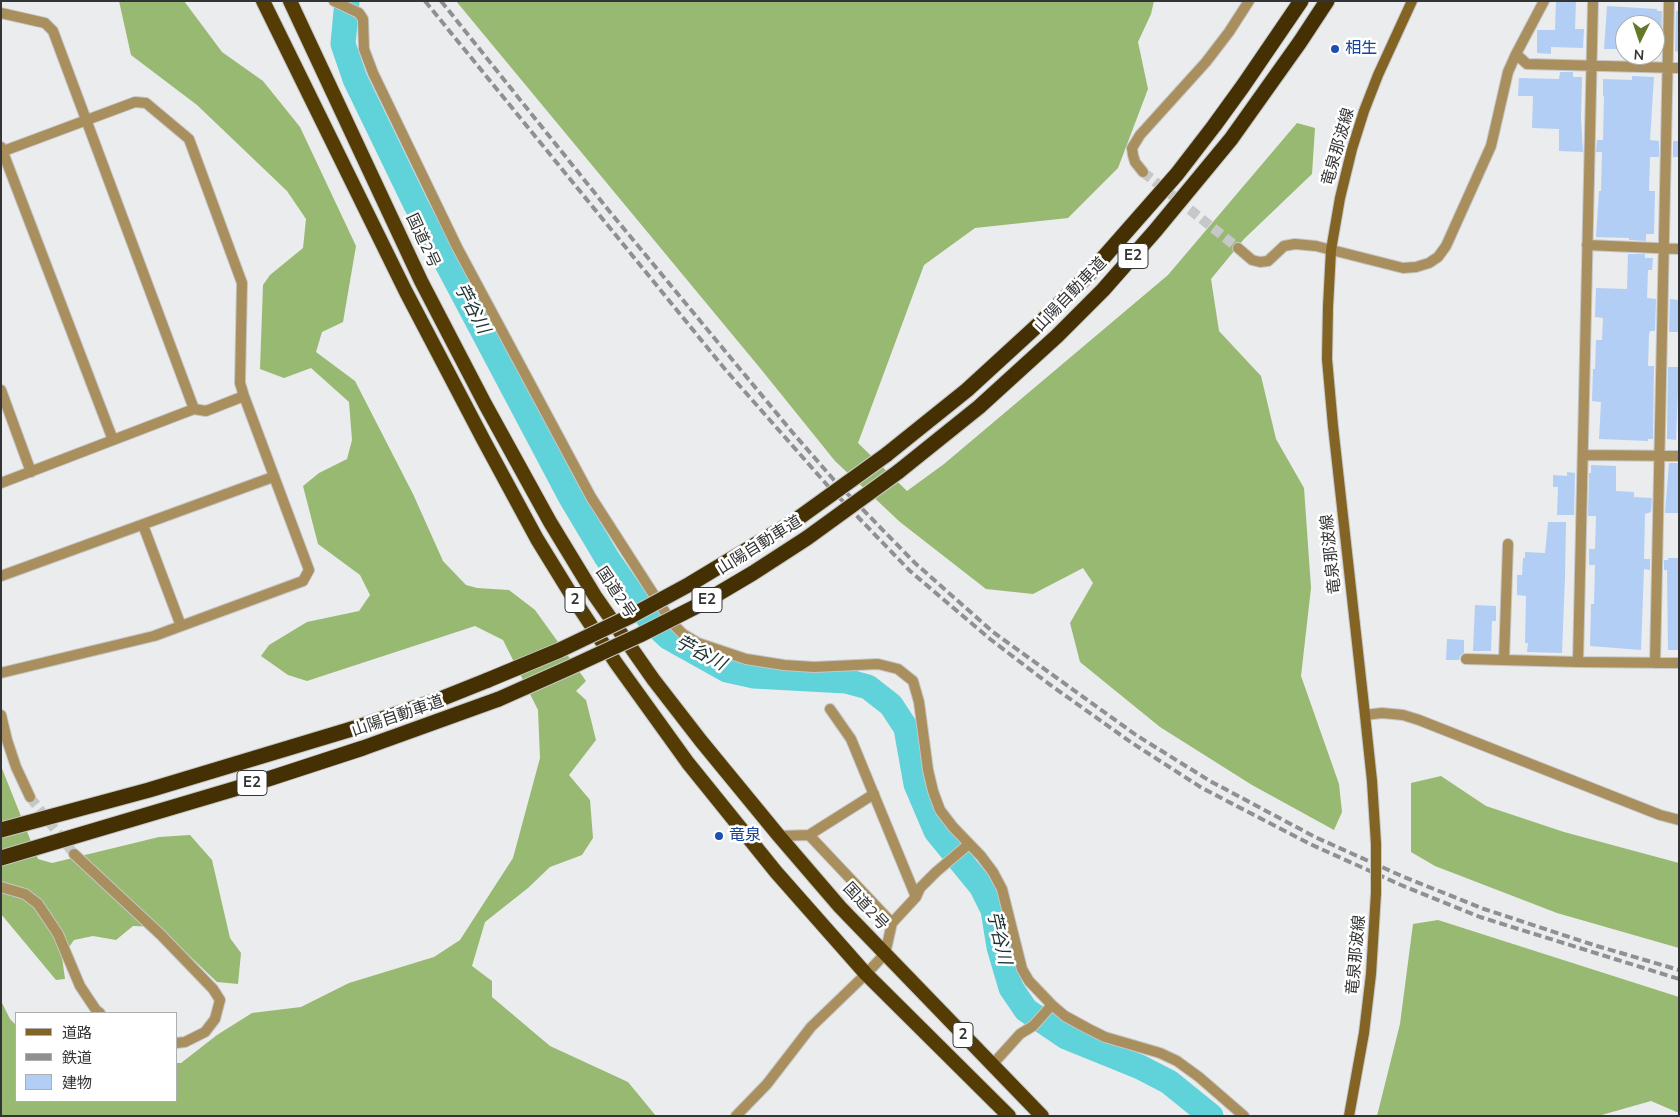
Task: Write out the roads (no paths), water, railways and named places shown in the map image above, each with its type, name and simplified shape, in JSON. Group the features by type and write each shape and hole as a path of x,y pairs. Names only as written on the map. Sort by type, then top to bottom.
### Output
{"highway":[{"name":"2","path":"263,1 445,366 538,539 577,604 616,663 688,763 776,872 866,974 1009,1116"},
{"name":"国道2号","path":"290,1 421,281 485,404 550,522 595,596 653,679 701,741 840,907 1042,1116"},
{"name":"山陽自動車道","path":"1,830 149,790 311,742 443,698 578,641 631,616 690,584 793,522 886,455 967,390 1090,274 1177,174 1243,86 1301,1"},
{"name":"山陽自動車道","path":"1,858 287,773 400,735 499,698 571,668 640,635 699,605 753,573 806,538 898,472 979,407 1057,336 1109,282 1180,202 1231,139 1327,1"}],"main road":[{"name":"竜泉那波線","path":"1349,1116 1364,1033 1371,974 1376,893 1376,844 1372,781 1333,426 1327,359 1327,319 1331,250 1340,198 1352,149 1364,110 1378,75 1412,1"}],"street":[{"path":"334,1 359,13 363,19 364,49 373,73 458,246 591,497 672,623 683,634 698,643 746,659 784,665 814,667 878,664 898,669 913,681 919,702 928,770 940,810 967,846 993,872 1002,889 1022,969 1028,981 1050,1007 1099,1034 1160,1053 1177,1061 1199,1077 1244,1116"},
{"path":"1143,172 1135,162 1132,148 1140,135 1206,62 1250,1"},
{"path":"1238,248 1252,260 1260,262 1268,261 1284,246 1295,244 1331,250 1403,268 1429,263 1438,257 1446,246 1491,146 1508,72 1544,1"},
{"path":"1578,662 1593,1"},
{"path":"1655,662 1669,1"},
{"path":"1,13 45,23 53,31 194,409"},
{"path":"1516,54 1527,64 1679,68"},
{"path":"1,673 154,636 303,581 309,570 273,477 240,383 242,283 189,139 146,103 135,102 2,150 113,440"},
{"path":"1588,245 1679,249"},
{"path":"1,390 31,472"},
{"path":"1,483 194,409 206,411 244,396"},
{"path":"1584,455 1679,456"},
{"path":"1,576 273,477"},
{"path":"143,525 182,626"},
{"path":"1504,660 1508,544"},
{"path":"1466,659 1679,664"},
{"path":"830,709 851,739 916,897"},
{"path":"1365,715 1382,713 1403,715 1419,720 1679,820"},
{"path":"1,715 16,768 30,797"},
{"path":"779,836 809,835 874,794"},
{"path":"809,835 892,923"},
{"path":"736,1116 767,1084 811,1027 884,954 892,923 916,897 920,888 967,846"},
{"path":"74,854 161,935 213,989 220,1000 215,1019 205,1032 185,1042 178,1043"},
{"path":"1,887 25,894 38,904 58,934 80,986 99,1012"},
{"path":"992,1065 1020,1034 1033,1026 1050,1007"}],"waterway":[{"name":"苧谷川","path":"347,1 343,44 355,79 416,205 570,496 607,558 649,619 668,637 727,670 754,676 846,681 868,687 891,705 906,728 916,784 936,831 981,886 993,910 999,947 1011,988 1026,1010 1066,1037 1140,1067 1169,1082 1211,1116"}],"tunnel":[{"path":"1143,172 1238,248"},
{"path":"30,797 74,854"}],"railway":[{"path":"425,1 724,368 828,486 910,571 990,639 1132,743 1202,788 1310,844 1401,885 1480,917 1679,979"},
{"path":"441,1 610,212 834,480 915,563 993,632 1136,735 1210,781 1315,837 1404,877 1484,909 1597,946 1679,970"}],"place":[{"name":"相生","path":"1335,49"},
{"name":"竜泉","path":"719,836"}]}
